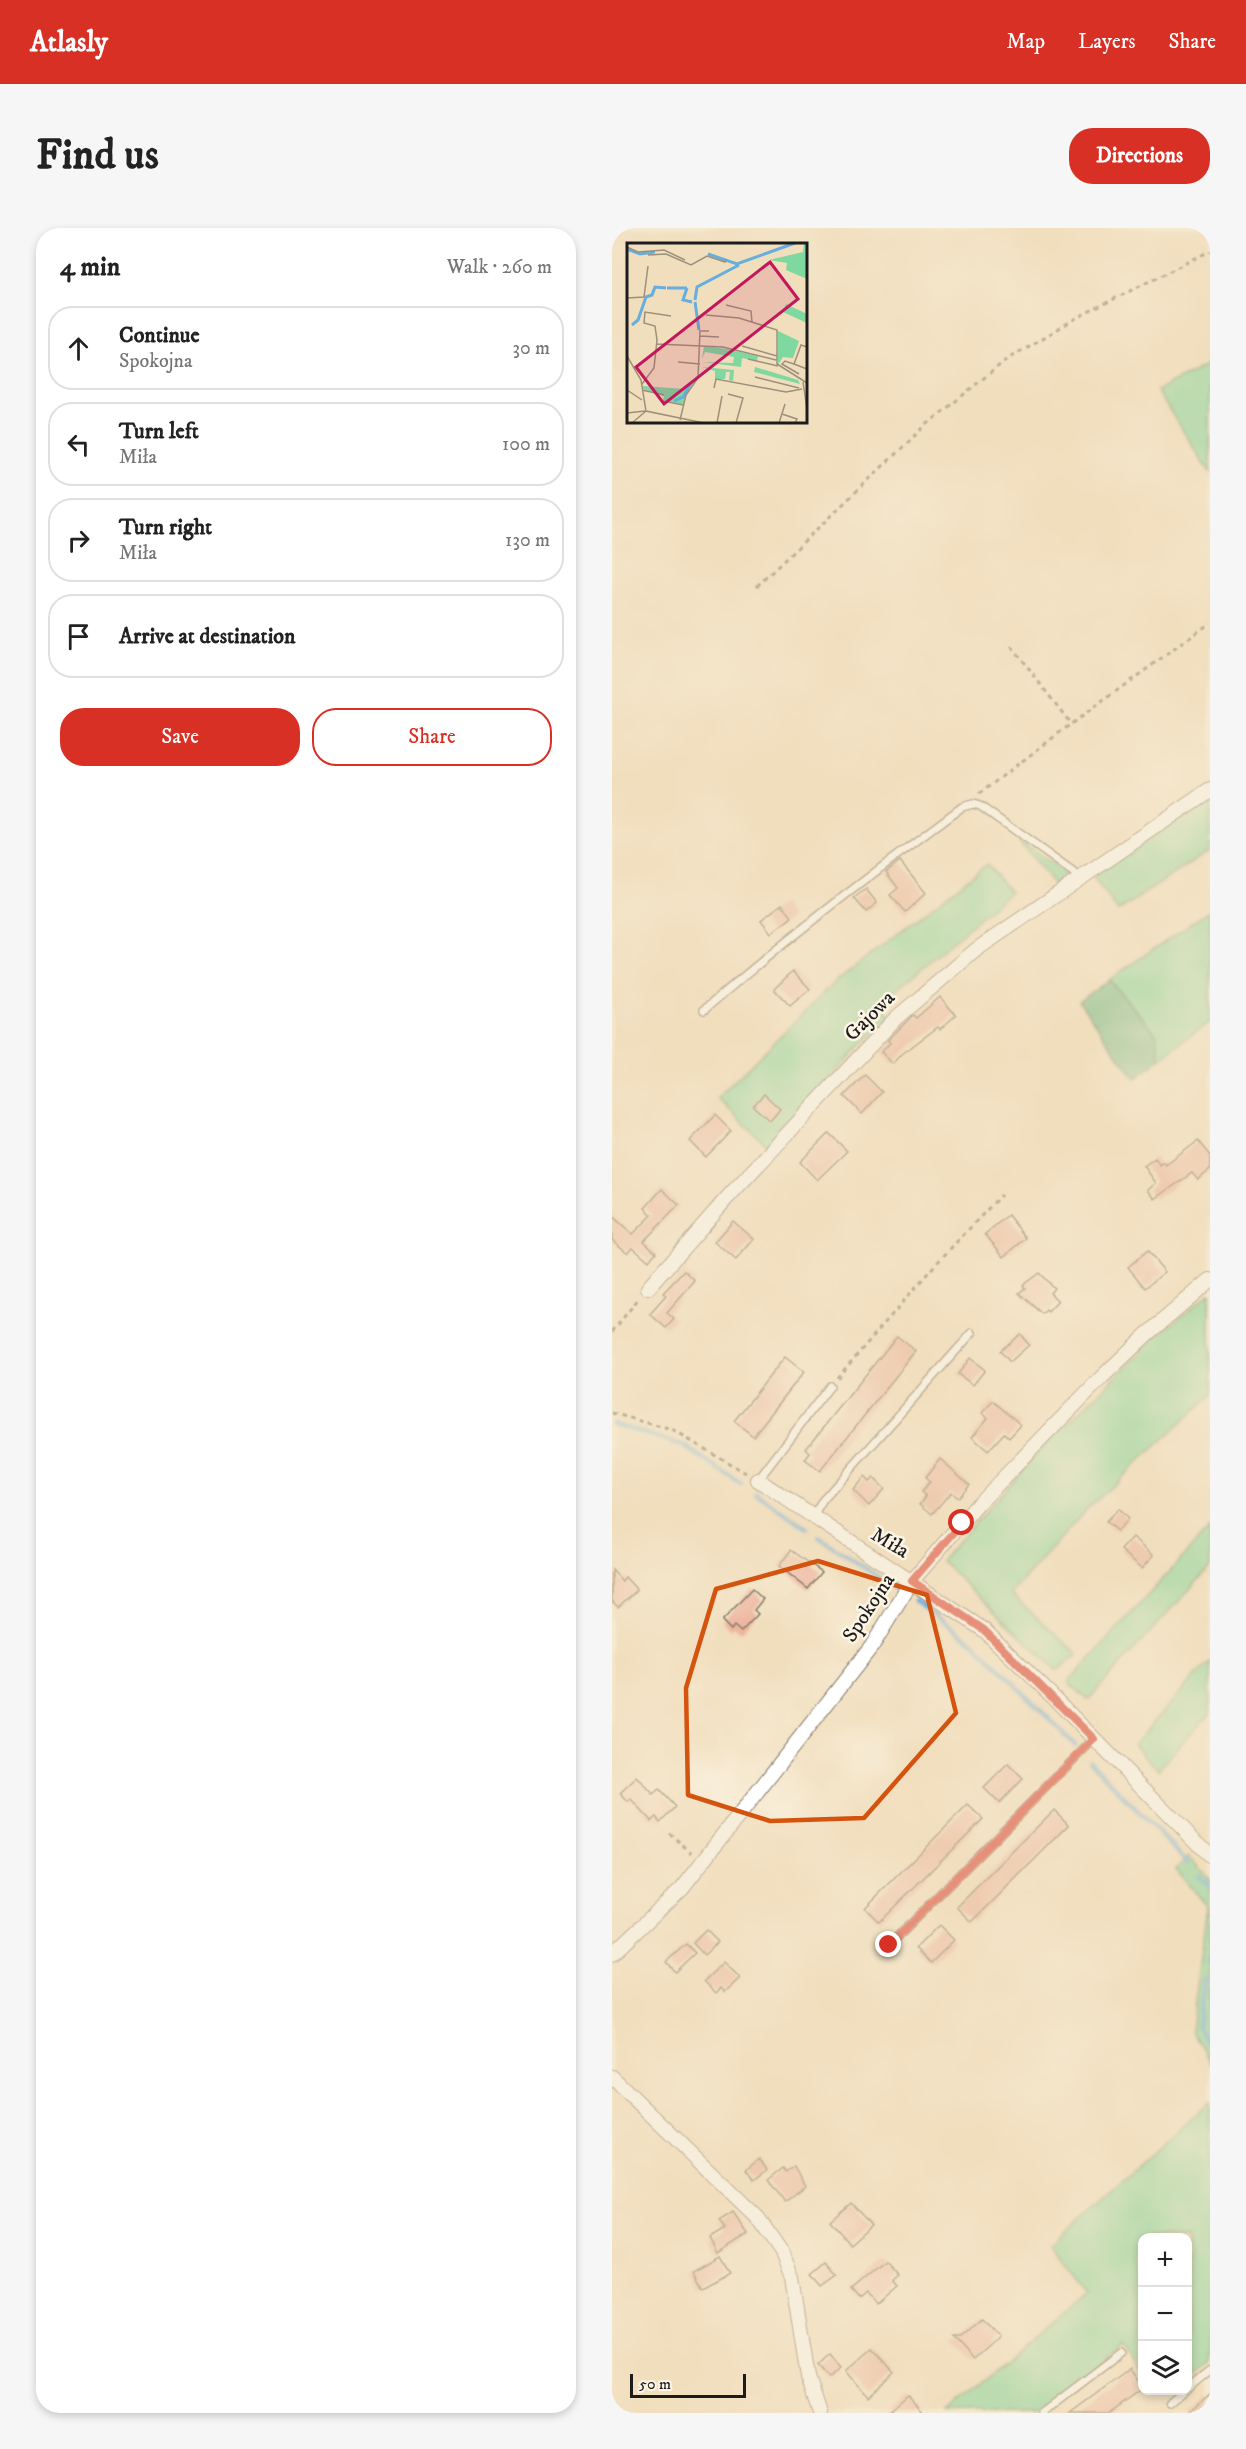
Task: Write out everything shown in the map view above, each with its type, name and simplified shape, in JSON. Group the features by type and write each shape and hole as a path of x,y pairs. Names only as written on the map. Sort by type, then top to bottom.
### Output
{"street":[{"name":"Gajowa","path":"648,1288 726,1198 896,1018 977,948 1210,790"},
{"name":"Spokojna","path":"612,1954 682,1888 872,1646 912,1581 978,1504 1049,1429 1146,1335 1210,1280"},
{"name":"Miła","path":"758,1480 881,1564 912,1581 984,1630 1210,1856"},
{"path":"612,2077 758,2218 782,2253 792,2277 808,2377 820,2413"}],"lane":[{"path":"704,1010 878,868 962,807 973,804 980,806 1081,878"},
{"path":"812,1518 823,1500 972,1332"},
{"path":"758,1480 830,1386"},
{"path":"889,1945 1094,1739"},
{"path":"1042,2413 1121,2353"},
{"path":"1192,2385 1210,2370"},
{"path":"1170,2403 1180,2395"}],"path":[{"path":"757,586 924,427 1006,360 1078,317 1210,251"},
{"path":"973,804 980,794 1071,724 1210,624"},
{"path":"1011,646 1071,724"},
{"path":"830,1386 926,1275 1001,1195"},
{"path":"612,1332 648,1288"},
{"path":"612,1413 672,1430 758,1480"},
{"path":"669,1833 702,1862"}],"highlighted area":[{"path":"818,1561 927,1595 956,1713 864,1818 770,1821 688,1795 686,1688 716,1589"}],"green space":[{"path":"1210,363 1210,472 1157,391"},
{"path":"1210,798 1210,850 1118,911 1093,877"},
{"path":"1017,839 1060,869 1067,878 1056,887"},
{"path":"987,864 1010,892 880,1004 891,1017 864,1042 768,1146 717,1098 835,982"},
{"path":"1210,910 1210,1022 1160,1059 1157,1034 1109,980"},
{"path":"1109,980 1157,1034 1160,1059 1135,1079 1079,1001"},
{"path":"1210,1292 1210,1396 1085,1511 1011,1594 1077,1654 1057,1671 941,1561 1040,1450 1154,1339"},
{"path":"1210,1528 1210,1567 1088,1700 1068,1682"},
{"path":"1210,1661 1210,1712 1158,1770 1134,1744"},
{"path":"1189,1856 1210,1879 1210,2062 1191,2031 1208,1907 1176,1869"},
{"path":"1210,2102 1210,2363 1192,2378 1192,2233 1138,2233 1138,2368 1123,2345 1034,2413 947,2413 1087,2293 1050,2245"}],"building":[{"path":"900,861 926,893 905,912 890,895 898,888 886,872"},
{"path":"866,889 877,903 866,912 854,898"},
{"path":"782,904 792,917 771,933 761,920"},
{"path":"793,971 810,989 790,1006 774,989"},
{"path":"940,997 956,1015 940,1029 938,1027 902,1054 893,1064 881,1052 890,1043 888,1040 913,1015 916,1018"},
{"path":"865,1075 882,1092 862,1114 844,1096"},
{"path":"764,1094 780,1109 770,1121 753,1106"},
{"path":"715,1115 731,1131 706,1157 690,1141"},
{"path":"829,1133 847,1151 817,1180 800,1162"},
{"path":"1198,1141 1210,1156 1210,1170 1198,1180 1192,1173 1155,1199 1148,1190 1156,1183 1144,1166 1155,1158 1160,1165 1164,1162 1166,1165"},
{"path":"662,1189 679,1205 644,1241 656,1252 649,1261 633,1247 628,1253 612,1240 612,1216 633,1234 652,1215 645,1208"},
{"path":"1008,1215 1026,1238 1004,1257 985,1234"},
{"path":"733,1221 754,1239 736,1260 715,1242"},
{"path":"1147,1251 1165,1272 1145,1288 1128,1267"},
{"path":"684,1271 695,1281 667,1313 674,1319 666,1328 650,1314 666,1296 663,1293"},
{"path":"1039,1273 1054,1288 1050,1293 1058,1301 1048,1312 1046,1310 1042,1314 1019,1293 1025,1288 1023,1285"},
{"path":"1020,1334 1029,1345 1010,1362 1000,1351"},
{"path":"897,1336 916,1351 820,1471 805,1460 810,1453 806,1449"},
{"path":"785,1357 804,1372 753,1436 734,1421"},
{"path":"970,1358 985,1370 973,1385 958,1374"},
{"path":"993,1401 1021,1425 1009,1438 1004,1433 988,1451 972,1437 988,1418 982,1413"},
{"path":"940,1459 969,1484 957,1498 951,1492 932,1514 920,1504 926,1496 921,1492 930,1482 925,1478"},
{"path":"864,1477 869,1482 873,1478 884,1489 869,1506 853,1490"},
{"path":"1118,1509 1128,1519 1117,1531 1106,1522"},
{"path":"1133,1537 1154,1555 1142,1568 1121,1550"},
{"path":"791,1550 822,1572 808,1589 779,1566"},
{"path":"612,1570 622,1581 625,1577 637,1590 618,1607 612,1601"},
{"path":"752,1589 763,1599 754,1610 758,1614 741,1632 734,1626 731,1630 722,1621"},
{"path":"1008,1764 1023,1779 999,1803 984,1788"},
{"path":"637,1777 653,1795 659,1790 675,1807 660,1822 656,1817 651,1821 631,1799 628,1802 620,1793"},
{"path":"968,1805 983,1819 879,1922 865,1908"},
{"path":"1054,1810 1069,1825 972,1922 957,1907"},
{"path":"939,1925 954,1940 931,1963 916,1948"},
{"path":"706,1930 718,1942 704,1955 693,1943"},
{"path":"686,1944 695,1953 675,1972 666,1962"},
{"path":"724,1962 740,1978 725,1992 721,1988 716,1993 704,1981"},
{"path":"759,2159 767,2170 754,2180 746,2170"},
{"path":"794,2166 805,2186 785,2202 768,2180 783,2168 786,2172"},
{"path":"851,2203 871,2225 850,2244 830,2221"},
{"path":"733,2212 748,2234 718,2253 710,2238 725,2229 719,2221"},
{"path":"720,2256 730,2273 703,2288 694,2271"},
{"path":"885,2261 898,2275 892,2280 897,2286 876,2304 866,2293 859,2299 851,2290"},
{"path":"826,2262 837,2275 822,2286 812,2274"},
{"path":"982,2319 998,2337 973,2360 954,2339 959,2339"},
{"path":"872,2348 894,2372 868,2396 846,2371"},
{"path":"830,2354 841,2368 829,2378 818,2365"},
{"path":"1130,2369 1138,2381 1138,2392 1109,2413 1070,2413"},
{"path":"1210,2394 1210,2413 1188,2413 1196,2406"},
{"path":"908,2395 924,2413 887,2413"}],"waterway":[{"path":"612,1424 683,1445 741,1484"},
{"path":"756,1493 807,1528"},
{"path":"819,1537 896,1589"},
{"path":"915,1601 973,1642 1075,1745"},
{"path":"1090,1761 1188,1863"},
{"path":"1199,1876 1210,1886"},
{"path":"1208,1961 1210,1954"},
{"path":"1205,1978 1198,2027 1210,2049"}],"route":[{"path":"889,1945 1094,1739 984,1630 912,1581 962,1523"}]}
